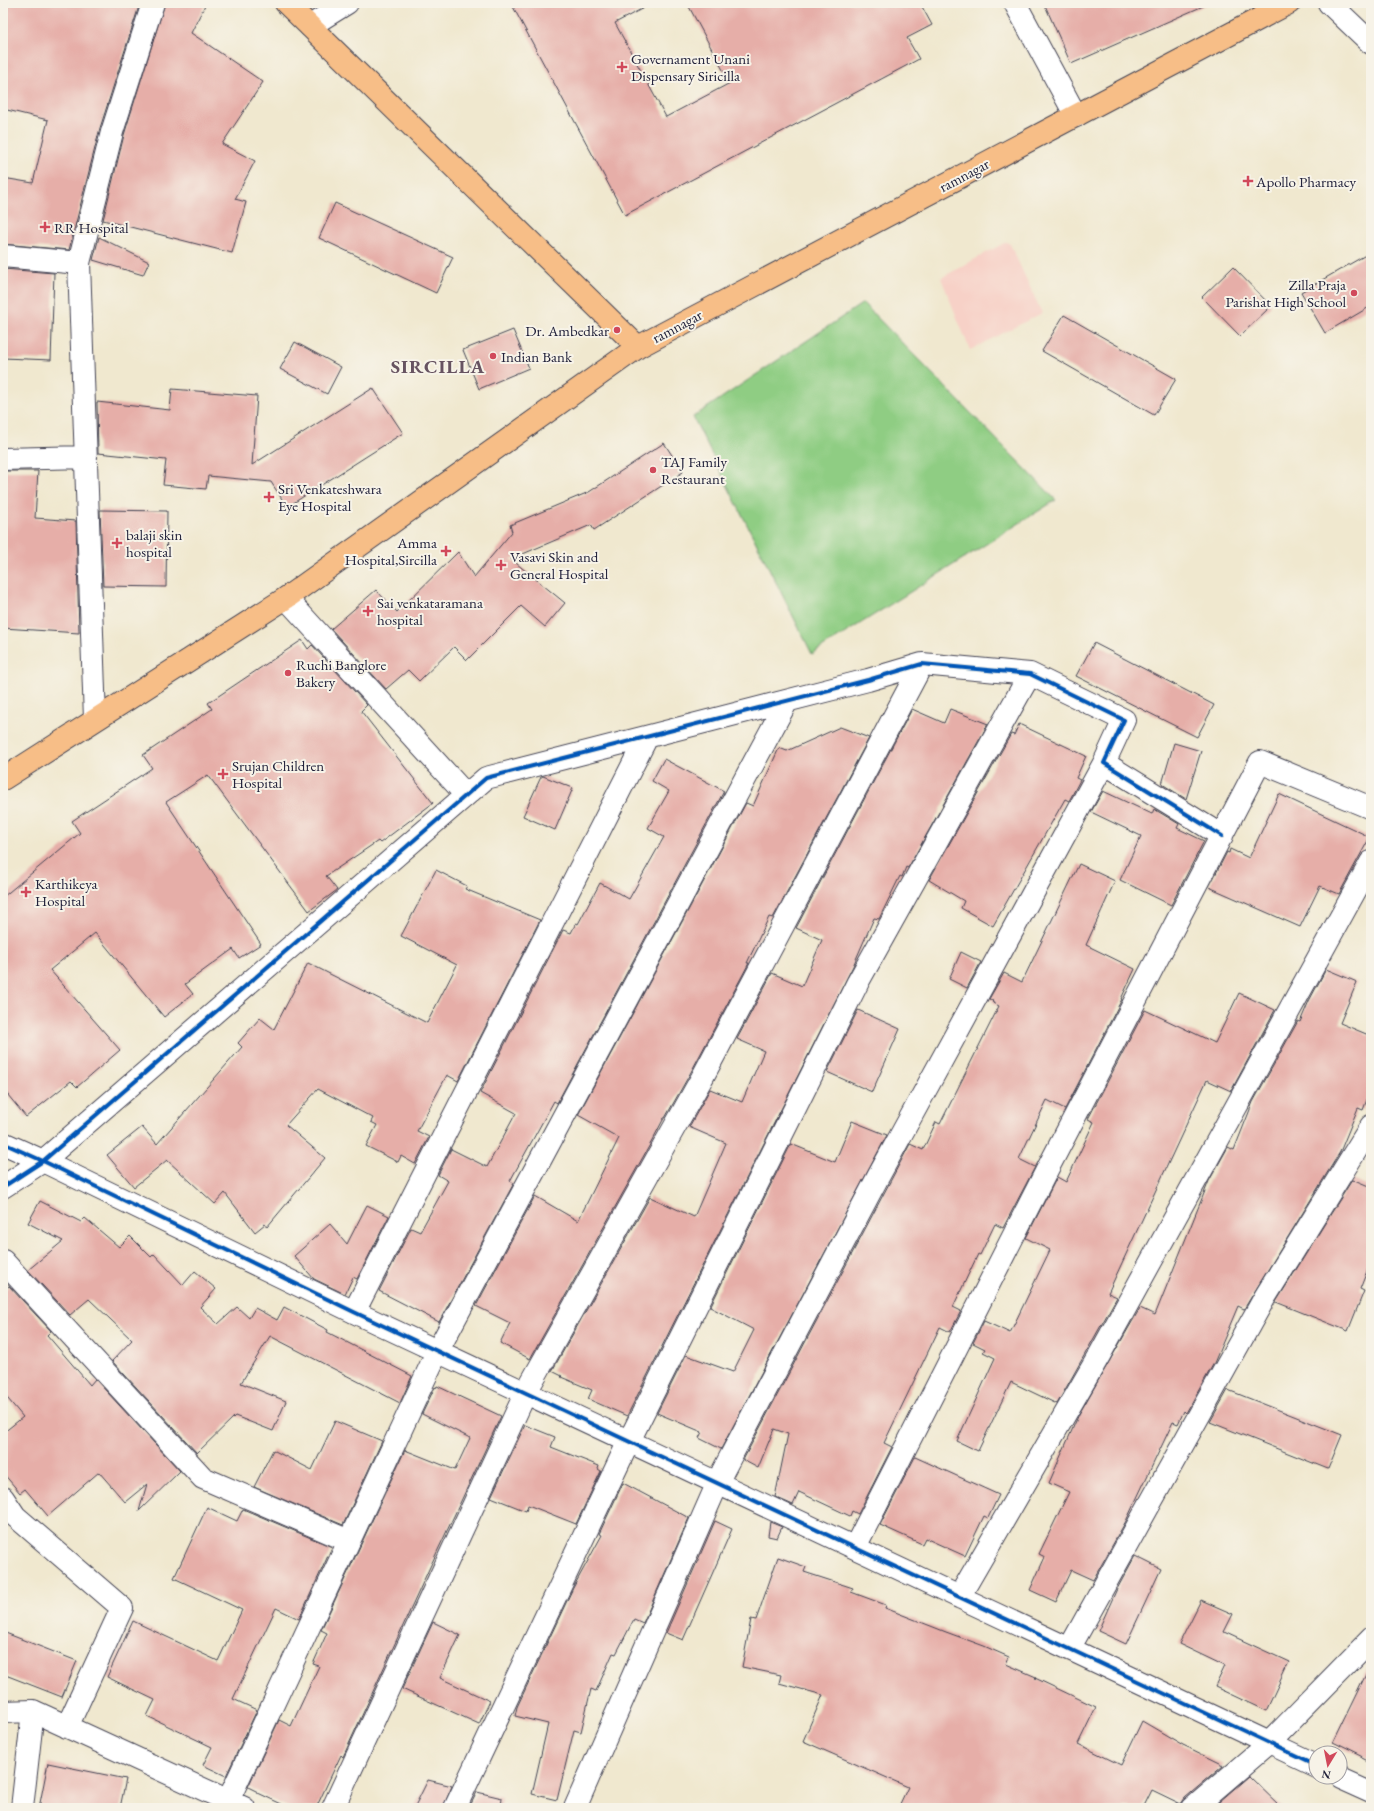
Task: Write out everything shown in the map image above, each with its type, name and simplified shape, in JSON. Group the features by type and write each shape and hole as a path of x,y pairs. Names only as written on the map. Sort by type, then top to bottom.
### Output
{"main road":[{"path":"286,3 638,347"},
{"name":"ramnagar","path":"3,779 286,598 638,347 1289,3"}],"street":[{"path":"95,719 79,263 112,132 153,3"},
{"path":"310,26 347,3"},
{"path":"1016,3 1076,116"},
{"path":"1329,3 1371,42"},
{"path":"3,256 79,263"},
{"path":"3,458 86,457"},
{"path":"286,598 466,795"},
{"path":"333,1808 526,1392 702,1078 922,664"},
{"path":"3,1187 43,1160 486,778 868,680 922,664 1030,674 1124,720 1104,763 878,1177 723,1471 575,1808"},
{"path":"455,1808 629,1441 858,982 1030,674"},
{"path":"3,1712 33,1711 236,1804 349,1541 438,1350 787,701"},
{"path":"354,1312 647,737"},
{"path":"855,1548 1048,1168 1260,762 1371,808"},
{"path":"1104,763 1222,836"},
{"path":"959,1597 1100,1354 1371,862"},
{"path":"1069,1649 1266,1297 1371,1126"},
{"path":"3,1143 43,1160 354,1312 438,1350 1308,1762"},
{"path":"3,1261 203,1478 349,1541"},
{"path":"3,1498 15,1516 122,1608 67,1727"},
{"path":"1193,1808 1269,1743 1368,1648"},
{"path":"22,1808 33,1711"},
{"path":"1348,1781 1371,1791"}],"shaded area":[{"path":"1006,242 1010,244 1042,313 970,350 941,278"}],"green space":[{"path":"863,303 1056,500 812,654 693,417"}],"building":[{"path":"3,3 140,3 100,128 69,250 3,244 3,178 33,183 48,120 3,109"},
{"path":"165,3 206,3 191,33 263,82 222,144 255,161 235,199 246,202 232,253 103,220 124,135"},
{"path":"511,3 653,3 615,23 666,117 730,83 687,3 920,3 932,25 907,38 919,59 625,215"},
{"path":"1044,3 1210,3 1071,64"},
{"path":"335,203 453,257 436,293 319,238"},
{"path":"99,237 149,262 143,275 93,260"},
{"path":"1371,252 1371,306 1325,333 1301,292"},
{"path":"1233,267 1271,306 1240,336 1202,297"},
{"path":"3,269 54,273 51,360 3,358"},
{"path":"1064,315 1176,379 1154,415 1042,351"},
{"path":"513,330 529,368 479,389 463,350"},
{"path":"295,342 341,367 327,394 280,369"},
{"path":"373,388 403,433 287,507 271,482 208,476 206,489 163,485 166,460 98,453 97,402 170,410 172,389 257,396 252,465"},
{"path":"664,443 683,472 594,530 591,525 511,559 565,603 545,627 521,606 467,660 454,647 419,681 408,670 386,689 331,629 376,590 397,612 458,552 474,577 512,532 510,525 589,492"},
{"path":"3,471 38,471 35,518 76,521 79,633 3,628"},
{"path":"100,510 167,511 166,587 103,586"},
{"path":"302,640 308,649 312,645 367,705 361,711 433,803 380,843 378,841 326,876 337,890 309,911 208,775 166,802 261,944 239,958 233,949 185,984 193,994 164,1017 95,933 50,970 120,1050 77,1087 71,1081 26,1117 3,1089 3,897 80,833 72,821 152,768 143,755 212,709 208,703"},
{"path":"1094,643 1214,705 1197,737 1076,676"},
{"path":"912,709 944,723 950,709 988,724 908,868 906,867 902,877 900,876 879,919 874,918 853,966 627,1416 588,1399 592,1390 561,1377 562,1376 552,1371 650,1197 694,1217 726,1143 689,1127 710,1089 742,1102 764,1051 737,1039 772,973 802,986 822,940 796,928"},
{"path":"1019,724 1086,756 1076,778 1080,780 1069,801 1065,799 993,926 961,908 964,901 929,880 1011,734 1014,735"},
{"path":"840,727 869,738 773,918 769,917 747,963 749,963 691,1072 530,1359 500,1343 510,1323 476,1306 535,1196 578,1221 619,1138 578,1115 746,803 753,806 779,748 787,751"},
{"path":"1174,743 1201,751 1186,799 1162,784"},
{"path":"664,759 724,791 557,1103 554,1101 510,1181 514,1183 439,1322 379,1291 411,1228 420,1232 448,1181 438,1175 451,1149 487,1167 516,1113 480,1093 563,930 571,933 576,923 578,924 600,883 629,899 664,837 648,828 669,791 652,781"},
{"path":"543,776 573,788 555,830 523,816 541,777"},
{"path":"1103,791 1152,814 1154,809 1179,824 1177,828 1204,841 1171,905 1120,880 1141,836 1091,812"},
{"path":"1279,794 1370,837 1339,894 1320,886 1300,927 1209,887 1230,849 1249,858"},
{"path":"1079,864 1115,881 1086,945 1135,969 1122,999 1065,1109 1047,1100 1019,1159 1035,1167 1003,1228 995,1224 980,1255 978,1254 953,1307 961,1311 950,1332 940,1327 884,1443 892,1447 858,1514 852,1511 850,1516 799,1492 793,1505 775,1497 788,1434 774,1429 758,1468 743,1460 910,1144 923,1150 936,1122 940,1124 999,1006 989,999 1004,973 1022,982"},
{"path":"436,870 467,886 465,889 540,920 458,1081 447,1075 417,1131 429,1137 415,1164 401,1156 398,1162 366,1146 377,1125 371,1122 373,1118 318,1089 286,1125 325,1158 267,1227 265,1224 255,1232 225,1193 215,1204 167,1160 134,1187 107,1155 142,1127 157,1144 242,1047 238,1043 260,1018 274,1029 308,963 427,1023 457,965 401,936"},
{"path":"961,952 981,962 967,988 949,979"},
{"path":"1326,969 1357,982 1340,1023 1371,1036 1371,1089 1363,1110 1358,1108 1340,1152 1244,1309 1238,1306 1214,1363 1186,1413 1184,1411 1178,1424 1173,1422 1126,1521 1093,1580 1071,1570 1056,1602 1030,1590 1045,1557 1039,1554 1069,1492 1049,1483 1079,1414 1140,1308 1155,1315 1209,1181 1228,1147 1234,1150 1253,1102 1298,1021 1300,1022"},
{"path":"1239,993 1275,1010 1231,1091 1207,1080 1108,1293 1117,1297 1057,1404 1011,1382 978,1451 957,1441 995,1358 983,1352 985,1349 973,1343 984,1321 1010,1333 1050,1250 1026,1238 1057,1177 1066,1182 1094,1122 1088,1119 1145,1010 1215,1043"},
{"path":"858,1010 900,1029 872,1092 827,1072"},
{"path":"852,1121 887,1135 721,1449 699,1438 702,1432 657,1413 686,1355 733,1372 754,1330 710,1307 791,1144 835,1162"},
{"path":"1352,1180 1371,1188 1371,1261 1360,1289 1364,1291 1348,1331 1276,1302"},
{"path":"40,1201 81,1222 85,1218 119,1247 130,1236 151,1257 154,1254 183,1285 195,1271 216,1289 200,1307 218,1324 237,1307 249,1318 255,1308 277,1320 284,1307 328,1330 327,1332 412,1376 400,1403 270,1336 241,1383 286,1401 273,1431 235,1416 197,1453 112,1361 132,1340 89,1299 70,1315 28,1270 63,1241 28,1223"},
{"path":"367,1205 389,1216 357,1279 353,1277 345,1294 314,1279 294,1256 330,1224 347,1244"},
{"path":"9,1286 51,1331 47,1335 90,1385 95,1379 180,1471 139,1511 147,1484 125,1502 99,1472 48,1516 25,1489 20,1493 3,1473 3,1433 23,1417 3,1393 3,1290"},
{"path":"437,1386 501,1416 343,1757 341,1755 316,1808 290,1808 248,1787 279,1720 291,1726 319,1666 313,1664 327,1633 321,1630 405,1450 455,1470 470,1438 422,1414 435,1387 436,1388"},
{"path":"1228,1390 1342,1435 1328,1469 1210,1422"},
{"path":"335,1421 382,1441 343,1525 254,1487 273,1450 312,1470"},
{"path":"525,1425 555,1437 551,1447 599,1466 598,1469 601,1471 576,1524 528,1505 526,1511 491,1497"},
{"path":"915,1457 999,1495 988,1518 984,1516 965,1556 925,1538 922,1544 880,1525"},
{"path":"623,1483 689,1518 643,1623 634,1619 616,1654 613,1653 596,1691 591,1689 581,1732 574,1730 557,1800 532,1794 548,1724 515,1716 517,1707 573,1588 602,1535 599,1534"},
{"path":"207,1507 237,1521 243,1509 332,1547 299,1619 276,1608 233,1699 257,1710 226,1776 203,1765 212,1747 147,1716 155,1700 107,1677 133,1621 218,1661 242,1610 174,1578"},
{"path":"715,1521 732,1529 683,1640 666,1633"},
{"path":"770,1522 782,1527 777,1538 768,1536"},
{"path":"1135,1556 1161,1569 1126,1644 1098,1631 1116,1591"},
{"path":"778,1557 806,1567 804,1572 853,1588 851,1592 886,1605 885,1608 1009,1657 1006,1664 1036,1677 1035,1678 1096,1707 1078,1744 1121,1765 1142,1721 1183,1745 1224,1765 1185,1798 1181,1804 1152,1790 1143,1808 898,1808 908,1787 803,1741 823,1695 779,1683 781,1675 742,1667 751,1619 756,1620"},
{"path":"1201,1600 1233,1614 1224,1632 1289,1662 1266,1711 1215,1687 1225,1666 1179,1644"},
{"path":"433,1622 460,1635 440,1678 490,1701 479,1724 402,1689"},
{"path":"3,1632 77,1661 62,1697 3,1674"},
{"path":"1371,1663 1371,1762 1348,1751 1348,1745 1336,1745 1332,1743"},
{"path":"48,1763 126,1779 120,1808 39,1808"},
{"path":"1249,1776 1282,1808 1212,1808"},
{"path":"428,1780 452,1786 443,1808 414,1808"},
{"path":"477,1792 502,1798 501,1808 469,1808"}],"cycle path":[{"path":"3,1187 43,1161 486,778 868,680 922,664 1030,674 1124,720 1104,763 1222,836"},
{"path":"3,1143 354,1312 1308,1761"}],"place":[{"name":"Governament Unani Dispensary Siricilla","path":"622,67"},
{"name":"Apollo Pharmacy","path":"1248,181"},
{"name":"RR Hospital","path":"45,227"},
{"name":"Zilla Praja Parishat High School","path":"1354,293"},
{"name":"Dr. Ambedkar","path":"617,330"},
{"name":"Indian Bank","path":"493,356"},
{"name":"TAJ Family Restaurant","path":"653,470"},
{"name":"Sri Venkateshwara Eye Hospital","path":"269,497"},
{"name":"balaji skin hospital","path":"117,543"},
{"name":"Amma Hospital,Sircilla","path":"446,551"},
{"name":"Vasavi Skin and General Hospital","path":"501,565"},
{"name":"Sai venkataramana hospital","path":"368,611"},
{"name":"Ruchi Banglore Bakery","path":"288,673"},
{"name":"Srujan Children Hospital","path":"223,774"},
{"name":"Karthikeya Hospital","path":"26,892"}],"district":[{"name":"SIRCILLA","path":"438,366"}]}
